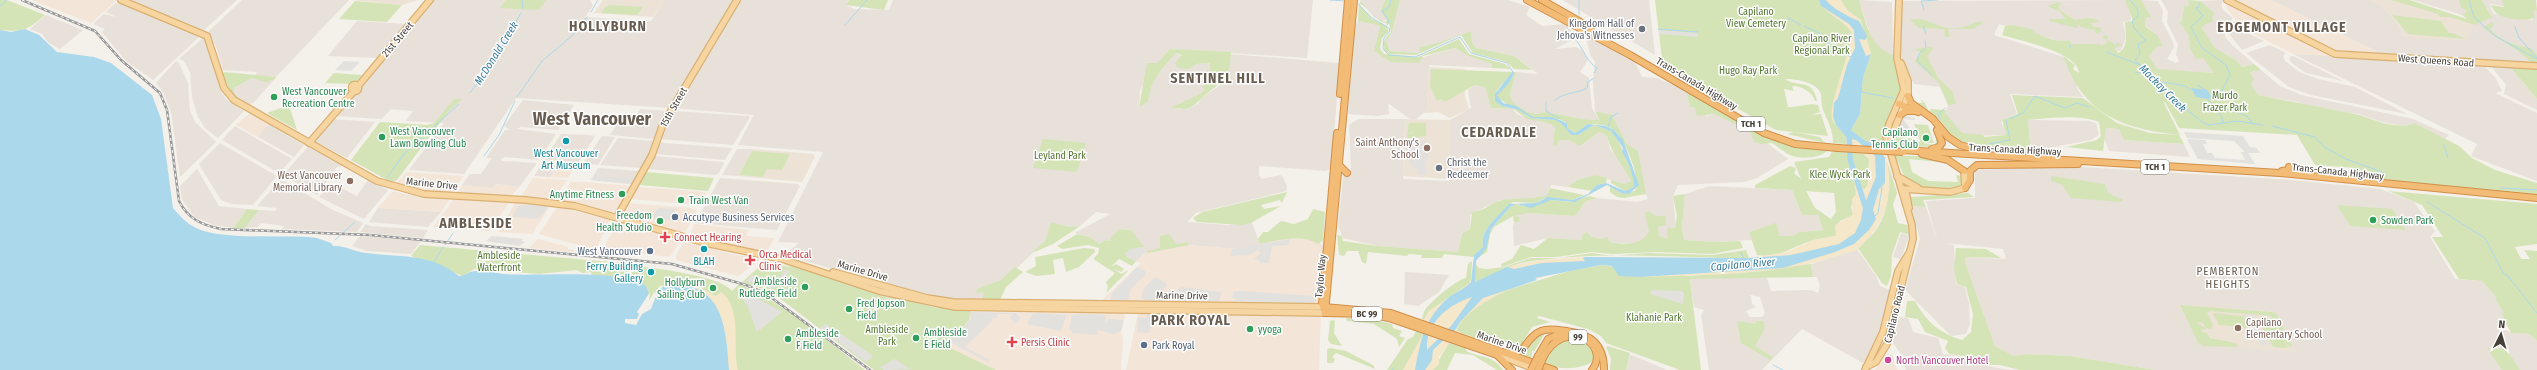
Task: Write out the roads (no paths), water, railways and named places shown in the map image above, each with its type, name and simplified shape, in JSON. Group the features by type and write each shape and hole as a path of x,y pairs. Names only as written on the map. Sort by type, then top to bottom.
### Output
{"highway":[{"name":"Taylor Way","path":"1325,309 1328,295 1353,0"},
{"name":"Taylor Way","path":"1325,309 1353,0"},
{"path":"1522,0 1572,22"},
{"name":"Trans-Canada Highway","path":"1527,0 1572,22 1760,131 1787,142 1820,146 2300,177 2537,199"},
{"name":"Trans-Canada Highway","path":"1533,0 1621,47 1766,131 1788,139 1820,146"},
{"path":"1542,0 1621,47"},
{"path":"1902,151 1933,149 1942,143 1940,136 1929,119 1911,103 1908,96"},
{"path":"1902,105 1919,111 1933,119 1948,137 1965,147 1985,152 2040,158"},
{"path":"1900,115 1906,111 1919,111"},
{"path":"1902,151 1945,159 1956,164 1964,171"},
{"name":"Trans-Canada Highway","path":"1902,151 2262,171 2286,171 2289,167 2297,172 2334,177 2537,199"},
{"path":"1338,164 1347,173"},
{"path":"1966,185 1970,180 1971,169 1980,164 2118,165"},
{"path":"1328,295 1338,304 1366,309"},
{"name":"Marine Drive","path":"1325,309 1366,309 1384,312 1543,369 1554,370"},
{"name":"Marine Drive","path":"1325,309 1376,315 1410,322"},
{"path":"1498,353 1521,351 1533,335 1542,331 1559,329 1582,333 1597,343 1604,354 1604,370"},
{"path":"1532,370 1548,339 1568,331"},
{"name":"99","path":"1543,369 1540,357 1556,340 1567,336 1576,336 1589,342 1597,351 1598,362 1592,370"},
{"name":"Marine Drive","path":"1468,343 1488,352 1498,353"},
{"path":"1488,352 1507,370"},
{"path":"1498,353 1512,370"}],"main road":[{"name":"Marine Drive","path":"121,0 207,36 224,88 229,96 378,182 394,188 415,193 552,202 616,217 706,243 808,267 927,298 961,302 1325,309"},
{"name":"21st Street","path":"309,143 430,0"},
{"name":"15th Street","path":"616,217 652,155 663,124 737,0"},
{"name":"West Queens Road","path":"2227,0 2335,54 2537,66"},
{"name":"Capilano Road","path":"1889,143 1900,115 1904,86 1897,58 1898,1"},
{"name":"Capilano Road","path":"1866,369 1871,367 1880,358 1887,344 1914,233 1897,176 1887,128 1908,96 1908,81 1897,53"},
{"path":"1902,189 1959,190 1966,185 1964,171"},
{"path":"1897,176 1924,190"},
{"name":"Capilano Road","path":"1902,189 1906,192 1908,211"},
{"path":"1908,201 1911,194 1924,190"},
{"name":"Capilano Road","path":"1866,369 1878,348 1887,322 1898,273 1909,252"},
{"name":"Marine Drive","path":"808,267 902,296 955,307 1325,309"},
{"path":"955,307 961,302"},
{"path":"1887,322 1887,344"}],"water":[{"name":"Capilano River","path":"1819,0 1826,0 1836,9 1859,21 1867,36 1865,40 1859,39 1866,56 1871,54 1863,78 1860,114 1851,130 1864,140 1876,145 1885,158 1885,183 1879,189 1873,210 1876,219 1869,230 1854,244 1835,252 1783,268 1640,277 1619,276 1612,266 1601,265 1535,278 1537,280 1483,298 1460,322 1456,329 1433,350 1432,360 1425,370 1415,370 1421,340 1428,323 1440,306 1448,298 1466,287 1471,282 1474,255 1483,247 1484,235 1487,229 1509,204 1537,203 1547,197 1573,200 1588,194 1597,185 1606,183 1625,191 1634,187 1630,169 1622,152 1623,148 1611,131 1594,125 1578,135 1571,135 1562,124 1555,120 1531,118 1519,110 1502,106 1495,101 1495,94 1512,72 1514,72 1510,81 1497,95 1503,103 1516,106 1533,117 1552,117 1567,123 1567,128 1575,133 1588,124 1605,126 1614,130 1623,140 1639,185 1629,194 1621,193 1607,185 1575,202 1551,200 1531,208 1517,204 1511,206 1491,229 1486,249 1476,261 1475,282 1507,267 1514,269 1542,263 1585,261 1583,258 1585,257 1749,258 1791,255 1839,244 1855,233 1861,220 1863,208 1876,177 1875,156 1856,140 1847,138 1836,125 1833,117 1834,103 1838,98 1847,65 1855,48 1854,30 1849,24 1821,6","holes":["1472,297 1451,326 1427,350 1427,340 1434,323 1447,310 1463,300"]},
{"path":"25,29 39,35 57,52 94,57 111,63 152,95 161,119 173,208 186,222 196,228 207,232 237,236 317,238 331,243 333,246 362,252 425,259 448,268 459,276 471,272 486,271 518,275 578,274 618,277 634,280 646,286 649,294 646,302 649,302 664,284 683,285 698,290 709,298 717,308 726,336 729,370 0,370 0,30 11,32"},
{"path":"2191,88 2207,90 2212,97 2208,99 2196,97"}],"waterway":[{"path":"0,6 7,0"},
{"name":"McDonald Creek","path":"522,0 523,9"},
{"path":"591,12 598,0"},
{"path":"845,25 867,0"},
{"path":"1330,0 1345,1"},
{"path":"1387,25 1389,21 1382,11 1389,7 1391,0"},
{"path":"1579,0 1579,15"},
{"path":"1924,10 1921,1 1938,0"},
{"name":"Mackay Creek","path":"2130,0 2138,10 2138,17 2132,21 2134,28 2146,41 2138,44 2140,54 2135,60 2140,65"},
{"path":"2469,0 2474,17 2495,36 2537,59"},
{"path":"2199,3 2199,7 2196,8 2203,16 2191,27 2202,48 2226,65 2230,75 2222,91 2212,94"},
{"path":"1358,4 1372,18 1389,28 1390,31 1384,38 1383,49 1389,55 1415,57 1460,37 1471,53 1507,63 1513,72"},
{"name":"McDonald Creek","path":"470,93 490,67 521,13"},
{"path":"517,97 542,61 573,35 587,17"},
{"path":"1788,18 1801,25"},
{"path":"1804,26 1821,34 1831,47 1851,57"},
{"path":"1923,26 1926,34"},
{"path":"2515,27 2519,38 2537,58"},
{"path":"1658,29 1698,32"},
{"path":"1577,30 1576,40 1588,59 1597,68 1594,73"},
{"path":"1925,41 1926,47 1919,54 1917,61 1932,75"},
{"path":"2106,52 2140,65"},
{"name":"Mackay Creek","path":"2140,65 2170,96 2202,122 2209,125 2237,121 2253,123"},
{"path":"2135,72 2144,74"},
{"path":"1555,100 1559,97 1587,88 1588,82 1594,78"},
{"path":"2162,82 2185,86 2191,90"},
{"path":"2197,85 2206,90"},
{"path":"1861,92 1893,98"},
{"path":"2010,119 2023,113 2035,96 2065,108 2077,103 2089,107"},
{"path":"2208,99 2221,115 2223,122"},
{"path":"484,156 499,135 515,101"},
{"path":"1546,102 1546,111 1558,118"},
{"name":"McDonald Creek","path":"387,178 403,155 459,104"},
{"path":"1940,119 1938,115 1945,108"},
{"path":"2237,112 2247,116 2253,123"},
{"path":"1608,127 1611,117 1618,113"},
{"path":"1989,144 2010,140 2006,120"},
{"name":"Mackay Creek","path":"2253,123 2263,125"},
{"name":"Mackay Creek","path":"2272,126 2315,137 2324,147 2346,159 2382,172"},
{"path":"1849,133 1850,159 1867,212"},
{"path":"2444,145 2448,158"},
{"path":"1875,216 1878,213 1882,187"},
{"path":"2501,188 2537,190"},
{"name":"Mackay Creek","path":"2427,202 2485,238 2503,273 2508,276 2537,313"},
{"name":"McDonald Creek","path":"335,240 355,222"},
{"path":"445,245 453,233"},
{"path":"434,262 443,247"},
{"name":"Capilano River","path":"1741,252 1744,259"},
{"path":"1773,365 1783,370"}],"railway":[{"path":"22,0 95,31 121,60 160,93 167,110 179,201 191,217 202,223 221,229 370,235 672,264 746,285 765,293 870,370"}],"place":[{"name":"Kingdom Hall of Jehova's Witnesses","path":"1642,29"},
{"name":"West Vancouver Recreation Centre","path":"274,97"},
{"name":"West Vancouver Lawn Bowling Club","path":"382,137"},
{"name":"Capilano Tennis Club","path":"1926,138"},
{"name":"West Vancouver Art Museum","path":"566,141"},
{"name":"Saint Anthony's School","path":"1427,148"},
{"name":"Christ the Redeemer","path":"1439,168"},
{"name":"West Vancouver Memorial Library","path":"350,181"},
{"name":"Anytime Fitness","path":"622,194"},
{"name":"Train West Van","path":"681,200"},
{"name":"Accutype Business Services","path":"675,217"},
{"name":"Sowden Park","path":"2373,220"},
{"name":"Freedom Health Studio","path":"660,221"},
{"name":"Connect Hearing","path":"665,237"},
{"name":"BLAH","path":"704,249"},
{"name":"West Vancouver","path":"650,251"},
{"name":"Orca Medical Clinic","path":"750,260"},
{"name":"Ferry Building Gallery","path":"651,272"},
{"name":"Ambleside Rutledge Field","path":"805,287"},
{"name":"Hollyburn Sailing Club","path":"713,288"},
{"name":"Fred Jopson Field","path":"849,309"},
{"name":"Capilano Elementary School","path":"2238,328"},
{"name":"yyoga","path":"1250,329"},
{"name":"Ambleside E Field","path":"916,338"},
{"name":"Ambleside F Field","path":"788,339"},
{"name":"Persis Clinic","path":"1012,342"},
{"name":"Park Royal","path":"1144,345"},
{"name":"North Vancouver Hotel","path":"1888,360"}],"district":[{"name":"HOLLYBURN","path":"608,26"},
{"name":"EDGEMONT VILLAGE","path":"2282,27"},
{"name":"SENTINEL HILL","path":"1218,78"},
{"name":"West Vancouver","path":"592,119"},
{"name":"CEDARDALE","path":"1499,132"},
{"name":"AMBLESIDE","path":"476,223"},
{"name":"PEMBERTON HEIGHTS","path":"2228,277"},
{"name":"PARK ROYAL","path":"1191,320"}],"park label":[{"name":"Capilano View Cemetery","path":"1756,16"},
{"name":"Capilano River Regional Park","path":"1822,44"},
{"name":"Hugo Ray Park","path":"1748,70"},
{"name":"Murdo Frazer Park","path":"2225,100"},
{"name":"Leyland Park","path":"1060,155"},
{"name":"Klee Wyck Park","path":"1840,174"},
{"name":"Ambleside Waterfront","path":"499,260"},
{"name":"Klahanie Park","path":"1654,317"},
{"name":"Ambleside Park","path":"887,334"}]}
